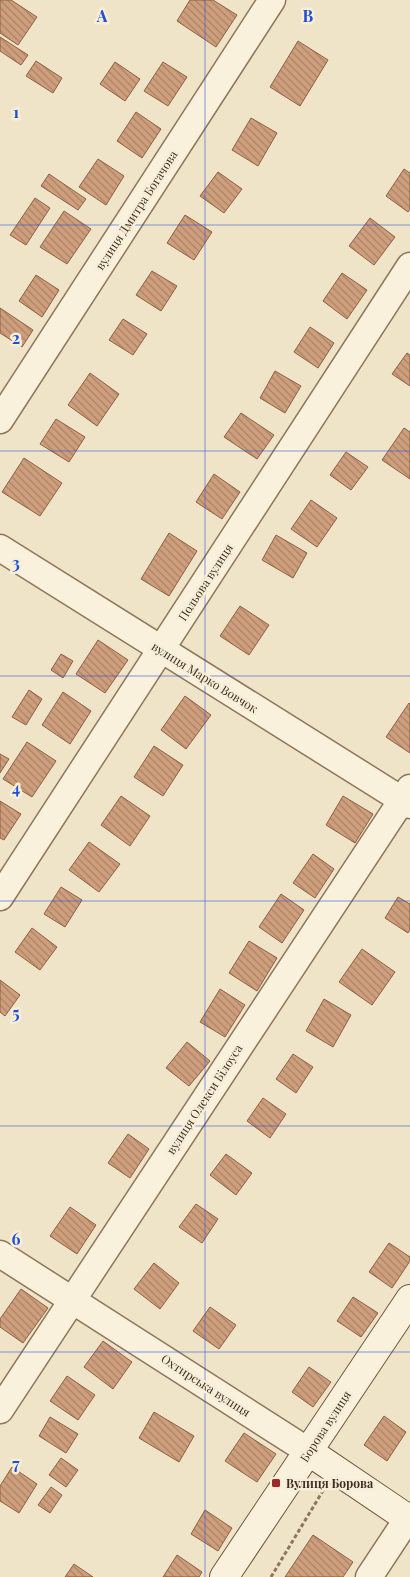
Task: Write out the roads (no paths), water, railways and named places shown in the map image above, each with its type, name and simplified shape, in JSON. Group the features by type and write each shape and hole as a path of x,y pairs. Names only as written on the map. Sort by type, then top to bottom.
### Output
{"street":[{"name":"вулиця Дмитра Богачова","path":"0,420 272,0"},
{"name":"Польова вулиця","path":"0,898 410,266"},
{"name":"вулиця Марко Вовчок","path":"0,548 407,798"},
{"name":"вулиця Олекси Білоуса","path":"0,1410 72,1299 407,798"},
{"name":"Охтирська вулиця","path":"0,1254 308,1451 409,1519"},
{"name":"Борова вулиця","path":"224,1577 410,1299"},
{"path":"369,1577 409,1519"}],"place":[{"name":"Вулиця Борова","path":"276,1483"}]}
